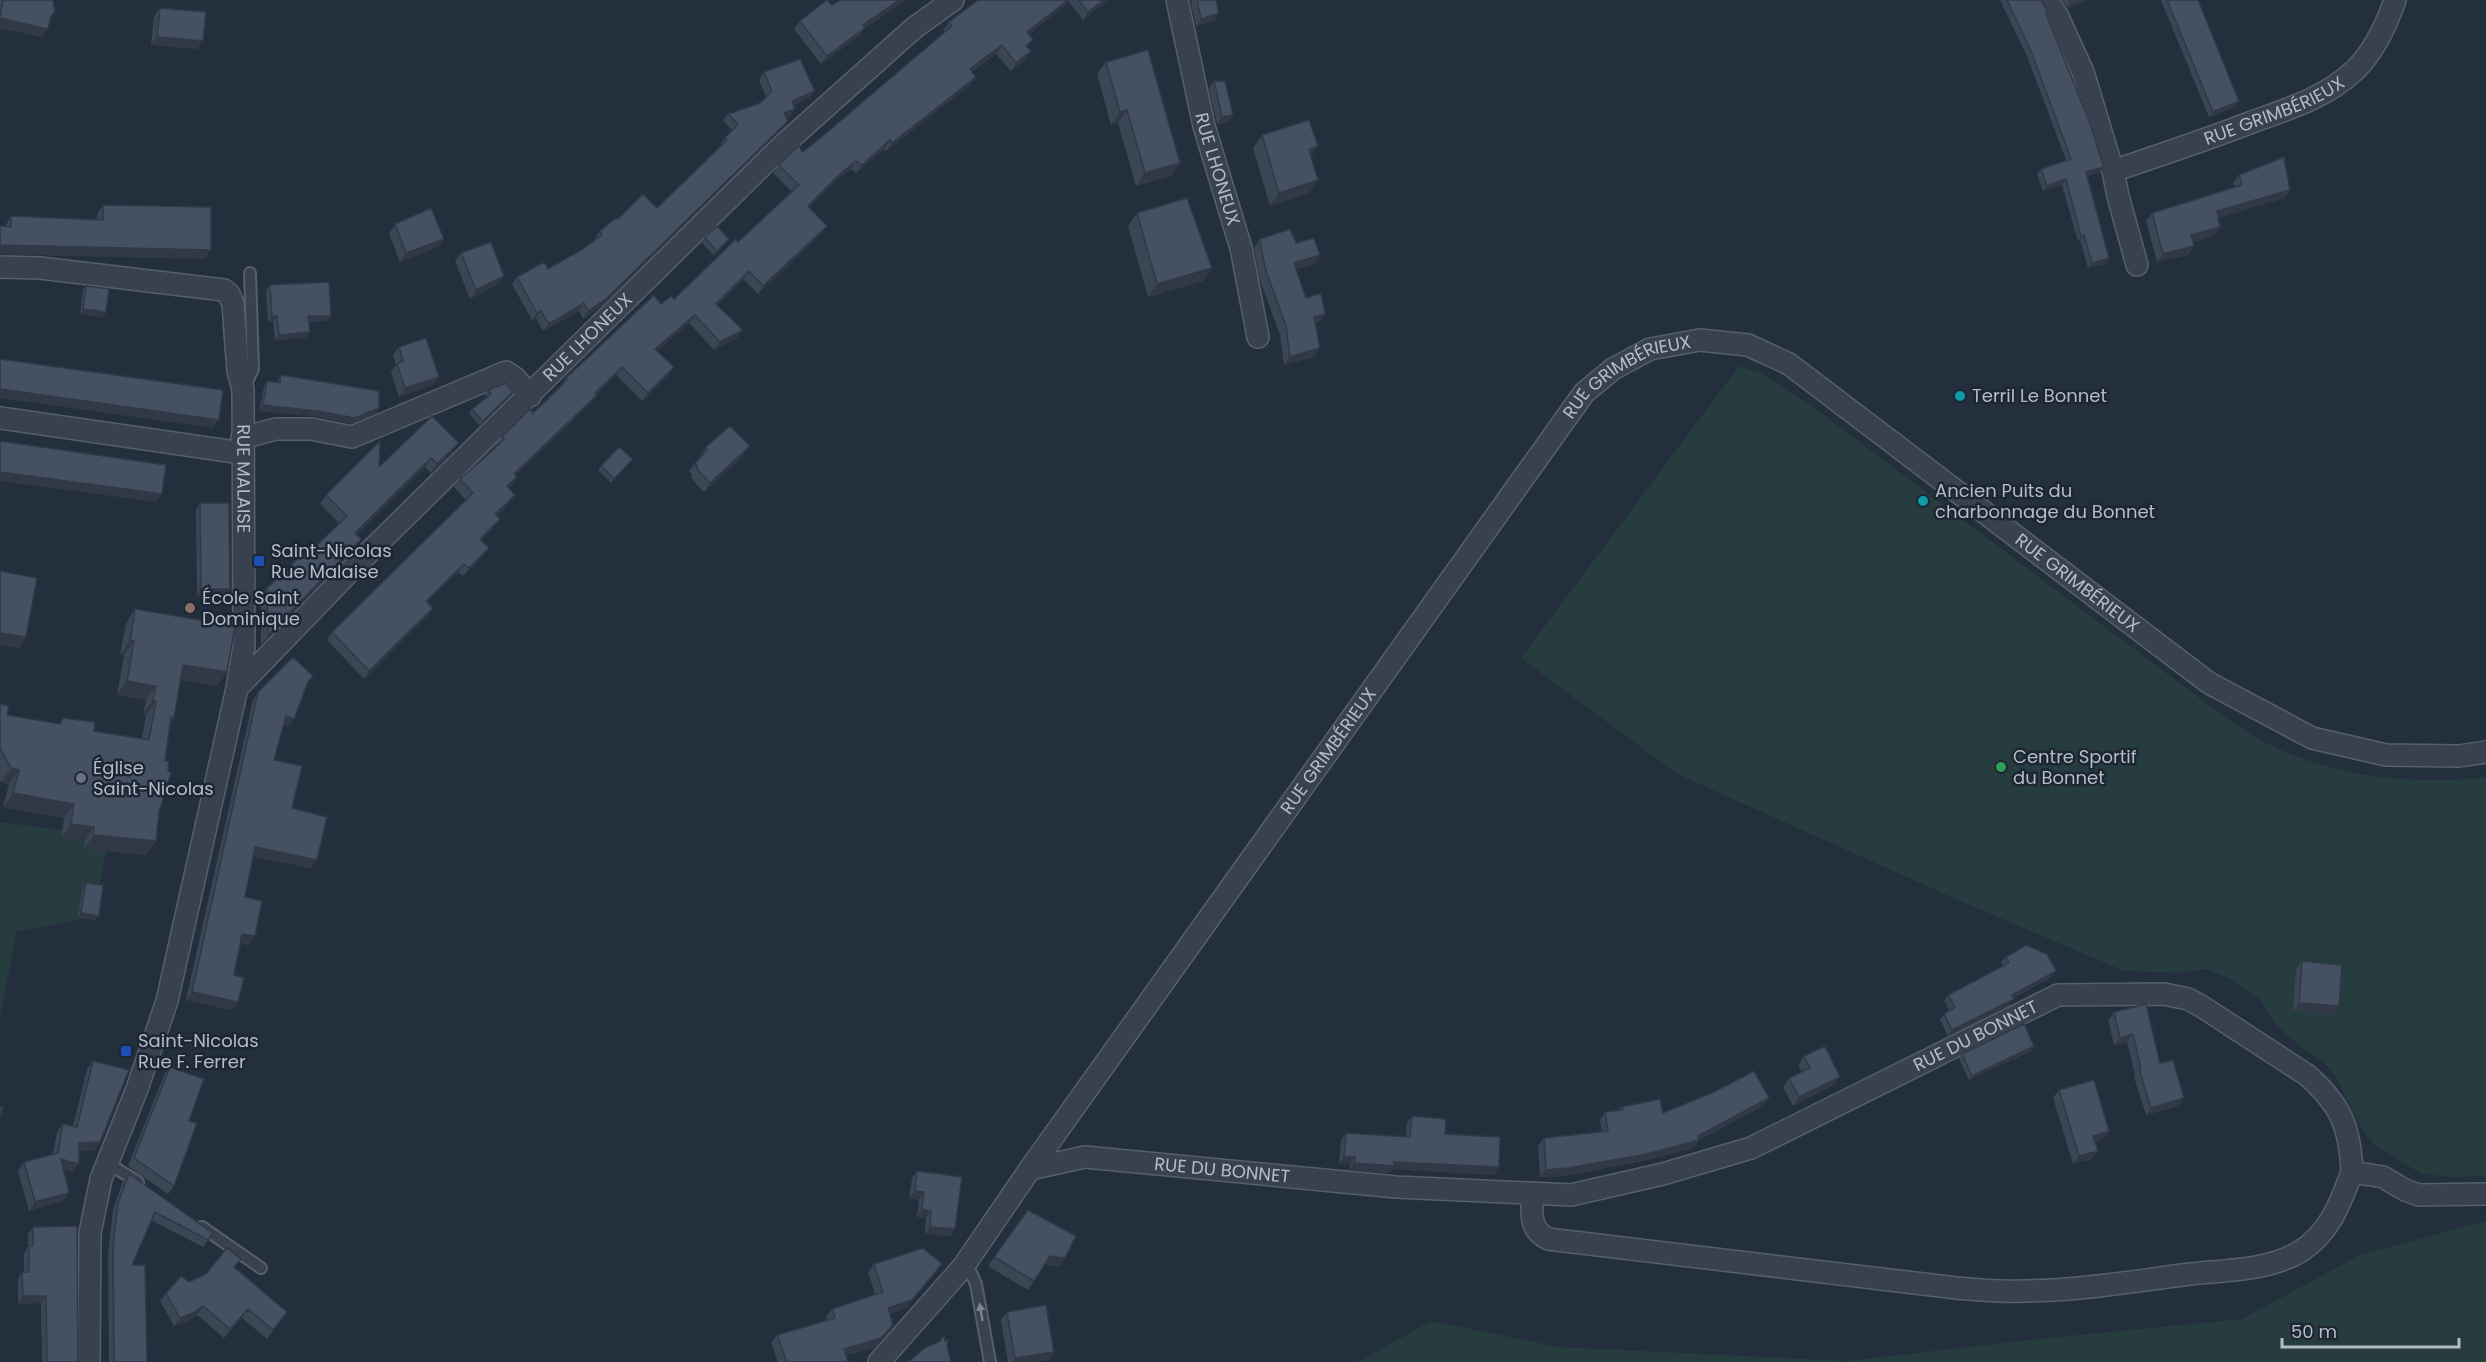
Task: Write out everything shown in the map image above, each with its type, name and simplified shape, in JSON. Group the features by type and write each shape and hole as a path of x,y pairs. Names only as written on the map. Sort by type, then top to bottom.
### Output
{"street":[{"name":"RUE LHONEUX","path":"237,688 354,567 782,146 914,28 953,0"},
{"name":"RUE LHONEUX","path":"1177,0 1204,126 1241,248 1258,337"},
{"path":"2047,0 2058,17 2083,72 2113,171 2137,265"},
{"name":"RUE GRIMBÉRIEUX","path":"2113,171 2217,136 2328,91 2354,70 2367,55 2388,21 2395,0"},
{"path":"0,267 40,268 224,290 229,294 233,304 238,371 243,389"},
{"name":"RUE GRIMBÉRIEUX","path":"1030,1169 1584,393 1613,369 1650,349 1700,340 1748,345 1789,364 2209,683 2312,738 2386,755 2458,756 2486,752"},
{"path":"0,418 242,445 276,429 311,429 352,437 506,372 515,378 530,396"},
{"name":"RUE MALAISE","path":"89,1362 90,1233 101,1179 138,1089 167,1001 237,688 244,646 243,389"},
{"name":"RUE DU BONNET","path":"1030,1169 1085,1157 1314,1178 1346,1183 1571,1196 1663,1174 1751,1148 2044,1001 2069,994 2178,996 2201,1006 2307,1075 2321,1088 2334,1103 2348,1131 2352,1172 2337,1211 2327,1227 2302,1250 2279,1261 2256,1266 2021,1292 1957,1288 1548,1239 1533,1228 1532,1195"},
{"path":"879,1362 963,1266 1030,1169"},
{"path":"2352,1172 2383,1177 2405,1190 2419,1194 2464,1196 2486,1194"}],"lane":[{"name":"RUE MALAISE","path":"243,389 253,369 250,273"},
{"path":"107,1163 147,1188"},
{"path":"195,1221 261,1268"},
{"path":"963,1266 971,1273 976,1284 990,1362"}],"green space":[{"name":"Centre Sportif du Bonnet","path":"1739,366 1761,373 1813,407 2214,709 2255,737 2309,761 2368,775 2427,780 2486,777 2486,1176 2447,1177 2420,1173 2375,1145 2363,1131 2336,1077 2324,1062 2300,1046 2277,1026 2260,1000 2232,980 2207,969 2179,973 2124,971 1949,896 1677,774 1521,658"},
{"path":"0,822 109,836 94,917 16,932 0,1020"},
{"path":"2486,1221 2486,1362 1358,1362 1431,1321 1559,1347 1846,1361 2242,1319 2360,1255"}],"building":[{"path":"3,0 53,0 55,12 51,16 48,29 0,18"},
{"path":"827,0 832,5 840,0 899,0 863,25 865,28 827,56 800,21"},
{"path":"978,0 1068,0 1027,32 1033,39 1026,46 1031,51 1016,63 1002,45 970,69 976,77 892,143 890,140 862,165 856,161 808,206 827,226 763,286 749,271 716,304 743,330 720,342 695,315 655,349 674,367 648,393 622,367 595,393 597,395 514,474 517,477 507,486 515,495 495,514 500,519 480,539 489,548 469,568 464,564 426,601 433,608 369,671 332,632 473,493 460,479 504,439 502,437 530,409 533,413 567,380 565,379 654,295 661,304 671,296 674,299 736,239 738,242 799,185 779,165 799,145 802,152 812,145 952,26 949,22"},
{"path":"1079,0 1104,0 1088,12"},
{"path":"1197,0 1216,0 1219,13 1201,19"},
{"path":"2007,0 2041,0 2048,13 2046,14 2088,118 2104,167 2086,172 2109,258 2092,263 2084,235 2081,236 2066,179 2047,186 2041,169 2071,159 2031,51"},
{"path":"2167,0 2198,0 2239,101 2213,112"},
{"path":"160,8 206,12 203,41 157,37"},
{"path":"1148,50 1180,163 1145,173 1127,110 1120,112 1106,62"},
{"path":"800,59 815,91 792,101 795,109 784,113 788,121 607,298 588,311 584,303 549,324 541,311 537,313 517,277 544,262 548,269 581,250 602,235 600,231 616,218 618,219 643,194 657,208 727,140 725,138 738,124 728,114 760,103 772,91 764,72"},
{"path":"1214,81 1225,81 1233,115 1222,117"},
{"path":"1309,120 1318,146 1309,150 1318,180 1279,193 1262,135"},
{"path":"2284,157 2290,190 2217,211 2220,227 2191,235 2194,246 2163,254 2152,213 2242,185 2239,175"},
{"path":"1187,198 1212,268 1157,284 1137,213"},
{"path":"103,205 211,207 211,250 0,245 0,226 11,227 11,216 103,220"},
{"path":"431,208 444,239 406,253 395,224"},
{"path":"717,226 729,239 717,251 705,238"},
{"path":"1290,229 1296,243 1314,238 1320,255 1294,263 1306,298 1321,293 1325,314 1314,317 1320,348 1290,357 1286,326 1265,268 1260,239"},
{"path":"491,242 504,276 476,290 461,253"},
{"path":"329,282 331,316 308,316 310,332 279,335 277,316 272,317 270,285"},
{"path":"86,286 109,289 106,312 83,309"},
{"path":"426,338 439,377 405,388 397,364 403,361 399,347"},
{"path":"0,359 223,390 219,420 0,389"},
{"path":"281,375 379,391 379,408 355,418 263,405 267,381 280,383"},
{"path":"506,383 513,392 483,421 472,409 491,394 488,390"},
{"path":"432,416 459,443 437,464 431,458 355,533 361,539 268,635 267,588 347,516 326,495 380,441 379,467"},
{"path":"730,426 750,446 710,483 697,469 695,463 707,450 706,447"},
{"path":"0,441 166,465 162,494 0,472"},
{"path":"619,447 633,459 614,479 601,466"},
{"path":"200,503 229,503 230,589 201,589"},
{"path":"0,571 37,578 26,637 0,633"},
{"path":"135,609 235,626 227,672 183,665 174,718 171,717 165,761 169,761 168,771 171,773 159,812 156,841 94,835 94,827 71,824 74,804 13,793 19,770 11,768 0,748 0,704 9,706 7,715 60,724 63,718 95,722 94,731 149,740 156,701 153,700 156,686 127,681 134,641 130,641"},
{"path":"293,657 313,676 308,682 294,719 286,716 274,760 302,766 292,808 327,817 317,860 255,847 245,897 262,901 255,936 242,934 234,975 244,978 238,1002 192,992 258,692"},
{"path":"86,883 103,885 99,916 81,913"},
{"path":"2026,945 2047,954 2056,971 2012,995 2014,999 1952,1030 1944,1014 1955,1007 1948,995 2009,963 2006,957"},
{"path":"2302,961 2342,965 2339,1006 2299,1003"},
{"path":"2146,1004 2160,1063 2173,1060 2184,1098 2151,1108 2139,1069 2141,1069 2133,1034 2120,1038 2114,1012"},
{"path":"2024,1024 2034,1046 1972,1076 1962,1054"},
{"path":"1825,1046 1840,1077 1799,1097 1789,1078 1810,1068 1804,1056"},
{"path":"93,1061 129,1070 100,1142 79,1143 79,1164 61,1159 69,1193 35,1202 24,1162 58,1153 63,1124 77,1127"},
{"path":"170,1067 204,1079 189,1121 197,1123 174,1186 134,1158"},
{"path":"1754,1071 1769,1098 1698,1136 1699,1140 1647,1154 1546,1170 1544,1138 1608,1131 1605,1112 1623,1110 1621,1107 1660,1099 1663,1113 1714,1092"},
{"path":"2094,1080 2109,1131 2093,1136 2098,1151 2079,1156 2059,1090"},
{"path":"1412,1116 1446,1119 1445,1134 1500,1137 1499,1167 1394,1162 1394,1166 1354,1163 1355,1157 1344,1157 1346,1133 1410,1137"},
{"path":"917,1171 962,1177 955,1229 930,1227 931,1211 922,1209 924,1192 915,1191"},
{"path":"129,1174 213,1233 208,1240 155,1212 132,1265 145,1265 147,1362 114,1362 113,1247 118,1203"},
{"path":"1028,1210 1076,1236 1065,1258 1050,1256 1034,1281 994,1257"},
{"path":"77,1226 78,1362 47,1362 46,1296 23,1296 22,1272 29,1272 29,1246 33,1246 33,1227"},
{"path":"227,1248 241,1259 234,1267 287,1312 273,1330 248,1309 230,1329 203,1306 180,1318 166,1293 181,1276 189,1282 206,1274"},
{"path":"923,1248 942,1264 912,1300 888,1308 893,1325 881,1338 844,1349 848,1362 787,1362 777,1335 835,1318 832,1309 883,1292 874,1264"},
{"path":"1046,1305 1054,1352 1015,1358 1007,1312"},
{"path":"944,1335 945,1341 948,1340 947,1347 951,1362 908,1362 926,1347 939,1342"}],"place":[{"name":"Terril Le Bonnet","path":"1960,396"},
{"name":"Ancien Puits du charbonnage du Bonnet","path":"1923,501"},
{"name":"Saint-Nicolas Rue Malaise","path":"259,561"},
{"name":"École Saint Dominique","path":"190,608"},
{"name":"Centre Sportif du Bonnet","path":"2001,767"},
{"name":"Église Saint-Nicolas","path":"81,778"},
{"name":"Saint-Nicolas Rue F. Ferrer","path":"126,1051"}]}
